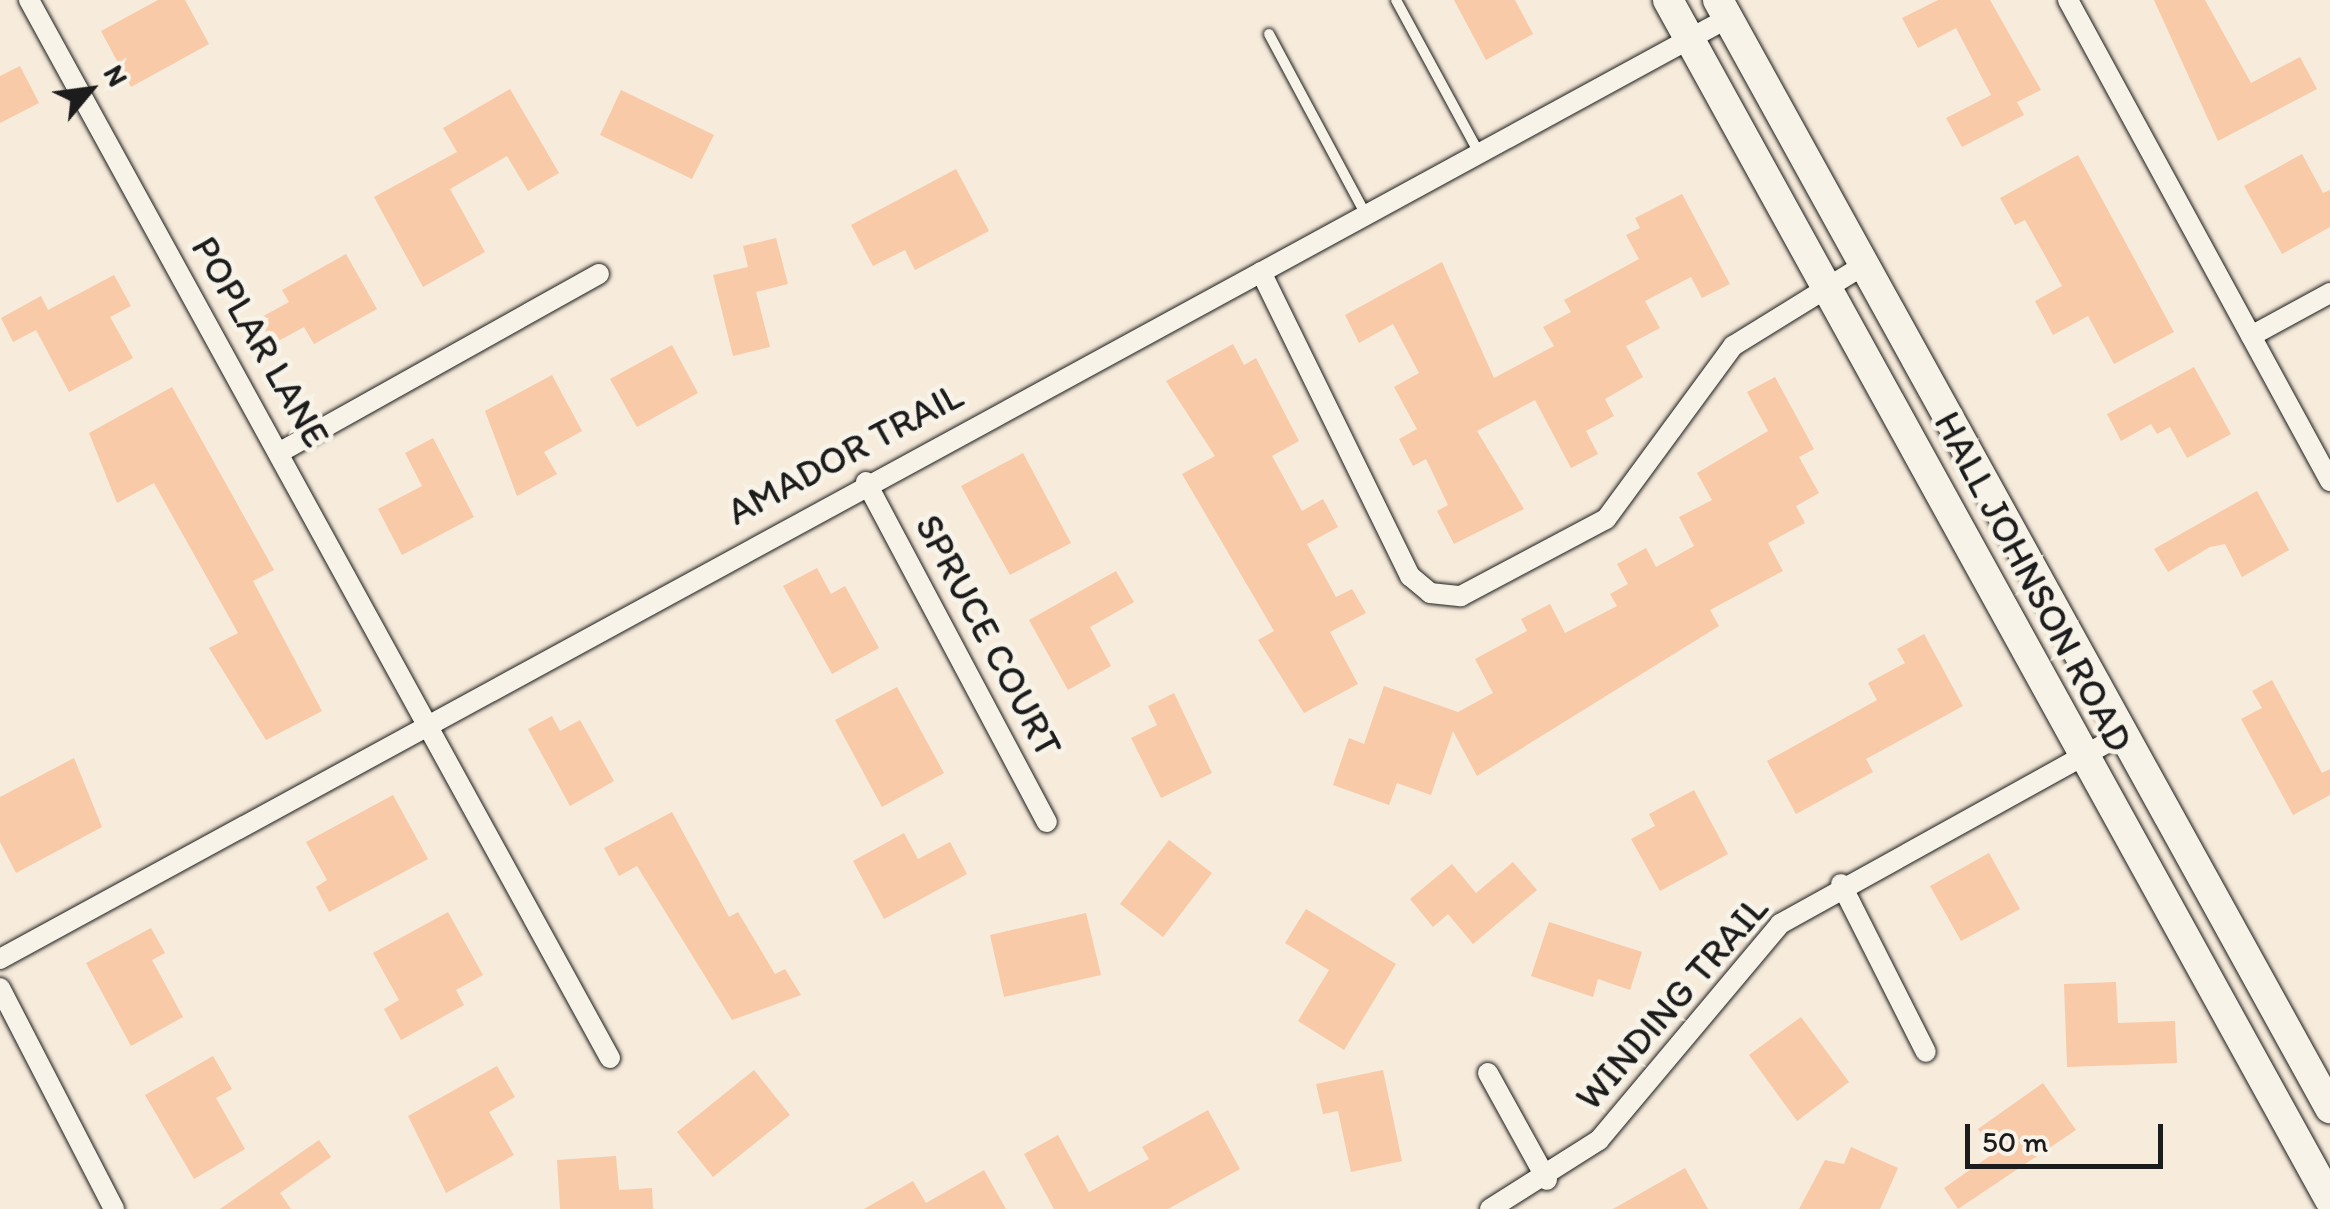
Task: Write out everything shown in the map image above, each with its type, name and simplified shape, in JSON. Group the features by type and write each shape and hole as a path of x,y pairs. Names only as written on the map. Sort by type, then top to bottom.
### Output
{"main road":[{"name":"HALL JOHNSON ROAD","path":"1668,0 2082,758 2330,1200"},
{"name":"HALL JOHNSON ROAD","path":"1723,9 2330,1108"}],"street":[{"name":"POPLAR LANE","path":"30,0 282,451 610,1058"},
{"path":"2068,0 2330,481"},
{"name":"AMADOR TRAIL","path":"0,959 428,719 1690,40 1723,9"},
{"path":"1261,272 1410,576 1446,596 1480,590 1606,519 1733,346 1864,266"},
{"path":"282,451 599,274"},
{"path":"2251,336 2330,293"},
{"name":"SPRUCE COURT","path":"866,482 1047,822"},
{"name":"WINDING TRAIL","path":"1490,1209 1547,1180 1638,1100 1780,924 1841,884 2121,734"},
{"path":"1841,884 1926,1052"},
{"path":"0,988 114,1209"},
{"path":"1488,1073 1547,1180"}],"lane":[{"path":"1396,0 1480,154"},
{"path":"1269,34 1367,216"}],"building":[{"path":"158,0 185,0 209,44 131,87 101,31"},
{"path":"1454,0 1515,0 1533,34 1486,60"},
{"path":"1938,0 1990,0 2041,90 2017,102 2024,115 1962,147 1946,118 1991,95 1956,28 1918,48 1902,18"},
{"path":"2154,0 2205,0 2251,83 2300,57 2317,89 2218,141"},
{"path":"20,66 39,103 0,123 0,76"},
{"path":"510,89 559,173 528,191 507,156 450,189 485,252 423,287 374,197 457,152 443,128"},
{"path":"621,90 714,135 692,179 600,135"},
{"path":"2302,154 2323,193 2330,190 2330,227 2282,254 2244,186"},
{"path":"2078,155 2174,332 2114,364 2088,316 2053,335 2035,301 2062,286 2025,220 2015,225 2000,198"},
{"path":"956,169 989,231 915,270 905,250 873,266 851,225"},
{"path":"1682,194 1730,284 1702,298 1691,277 1645,301 1660,328 1626,346 1643,377 1605,399 1614,416 1586,431 1598,454 1571,468 1535,400 1477,431 1524,509 1454,544 1437,511 1448,505 1426,459 1413,466 1399,439 1417,429 1394,387 1419,373 1393,324 1359,343 1345,315 1442,262 1494,378 1554,346 1543,327 1571,312 1564,300 1639,259 1626,235 1640,228 1635,218"},
{"path":"776,238 788,284 756,292 770,347 733,356 713,275 748,267 743,246"},
{"path":"346,254 377,309 314,344 304,327 273,344 258,319 289,302 282,290"},
{"path":"114,275 131,306 110,317 133,358 69,392 36,330 13,342 1,318 41,296 48,310"},
{"path":"1233,344 1244,365 1256,358 1299,441 1272,456 1302,511 1323,499 1338,527 1307,544 1336,597 1352,589 1366,613 1330,632 1358,684 1304,713 1258,640 1274,631 1182,474 1215,456 1166,381"},
{"path":"672,345 698,393 637,427 610,379"},
{"path":"2194,367 2231,434 2187,458 2170,427 2157,434 2151,424 2121,441 2107,414"},
{"path":"552,375 582,431 544,452 557,474 517,496 485,411"},
{"path":"1775,377 1814,449 1799,457 1819,493 1796,506 1805,523 1768,543 1783,571 1710,610 1719,626 1477,776 1453,731 1431,795 1397,783 1389,805 1333,785 1349,738 1364,744 1384,686 1458,712 1493,693 1475,659 1527,631 1521,619 1550,604 1565,633 1617,606 1610,594 1628,584 1617,564 1646,548 1656,567 1694,546 1679,517 1712,500 1697,473 1768,431 1747,392"},
{"path":"172,387 274,570 253,581 322,711 266,740 209,648 238,633 154,483 117,503 89,433"},
{"path":"433,438 474,517 402,555 378,509 422,486 405,453"},
{"path":"1023,453 1071,543 1010,575 961,486"},
{"path":"2257,491 2289,550 2242,577 2225,544 2210,547 2168,572 2154,549"},
{"path":"817,568 831,594 845,586 879,648 832,674 783,586"},
{"path":"1116,571 1134,602 1090,627 1111,666 1068,690 1029,620"},
{"path":"1924,634 1963,706 1866,759 1873,772 1796,814 1767,761 1877,700 1868,683 1905,663 1897,649"},
{"path":"2272,680 2322,773 2330,769 2330,795 2293,815 2241,719 2262,708 2252,691"},
{"path":"897,687 944,773 882,807 835,720"},
{"path":"1174,693 1212,773 1161,798 1131,738 1157,725 1148,706"},
{"path":"552,716 560,731 580,720 614,781 570,806 528,729"},
{"path":"74,758 102,827 16,873 0,842 0,797"},
{"path":"1694,790 1728,854 1660,891 1631,839 1655,826 1649,814"},
{"path":"393,795 428,859 329,912 316,887 327,880 306,842"},
{"path":"672,812 729,917 738,912 775,974 785,969 801,995 732,1020 637,866 619,876 604,848"},
{"path":"904,833 918,859 950,842 967,874 884,919 853,861"},
{"path":"1169,840 1212,873 1163,937 1120,904"},
{"path":"1989,853 2020,909 1961,941 1930,886"},
{"path":"1513,862 1537,890 1473,944 1448,914 1433,927 1410,899 1452,864 1476,893"},
{"path":"1306,909 1396,964 1344,1050 1298,1021 1329,970 1285,943"},
{"path":"448,912 483,975 456,990 464,1005 401,1040 384,1009 399,1000 373,953"},
{"path":"1086,913 1101,975 1004,997 990,935"},
{"path":"1549,922 1642,952 1630,990 1598,979 1593,997 1531,976"},
{"path":"151,928 165,953 152,960 183,1017 131,1046 86,963"},
{"path":"2116,982 2118,1023 2175,1021 2177,1063 2067,1067 2064,984"},
{"path":"1801,1017 1849,1082 1797,1121 1749,1055"},
{"path":"213,1056 232,1089 216,1098 245,1149 194,1179 145,1095"},
{"path":"497,1066 515,1097 489,1112 514,1155 446,1193 408,1116"},
{"path":"754,1070 790,1115 713,1177 677,1132"},
{"path":"1383,1070 1402,1161 1351,1172 1338,1111 1323,1114 1316,1084"},
{"path":"2043,1083 2076,1130 1958,1209 1944,1188 1994,1153 1978,1129"},
{"path":"1208,1110 1240,1169 1168,1209 1054,1209 1024,1154 1058,1135 1089,1192 1149,1159 1142,1147"},
{"path":"319,1140 331,1157 280,1193 291,1209 220,1209"},
{"path":"1851,1147 1898,1168 1880,1209 1799,1209 1825,1160 1844,1164"},
{"path":"616,1156 619,1190 652,1188 653,1209 560,1209 557,1160"},
{"path":"1685,1168 1708,1209 1613,1209"},
{"path":"984,1170 1006,1209 864,1209 913,1181 926,1203"}]}
